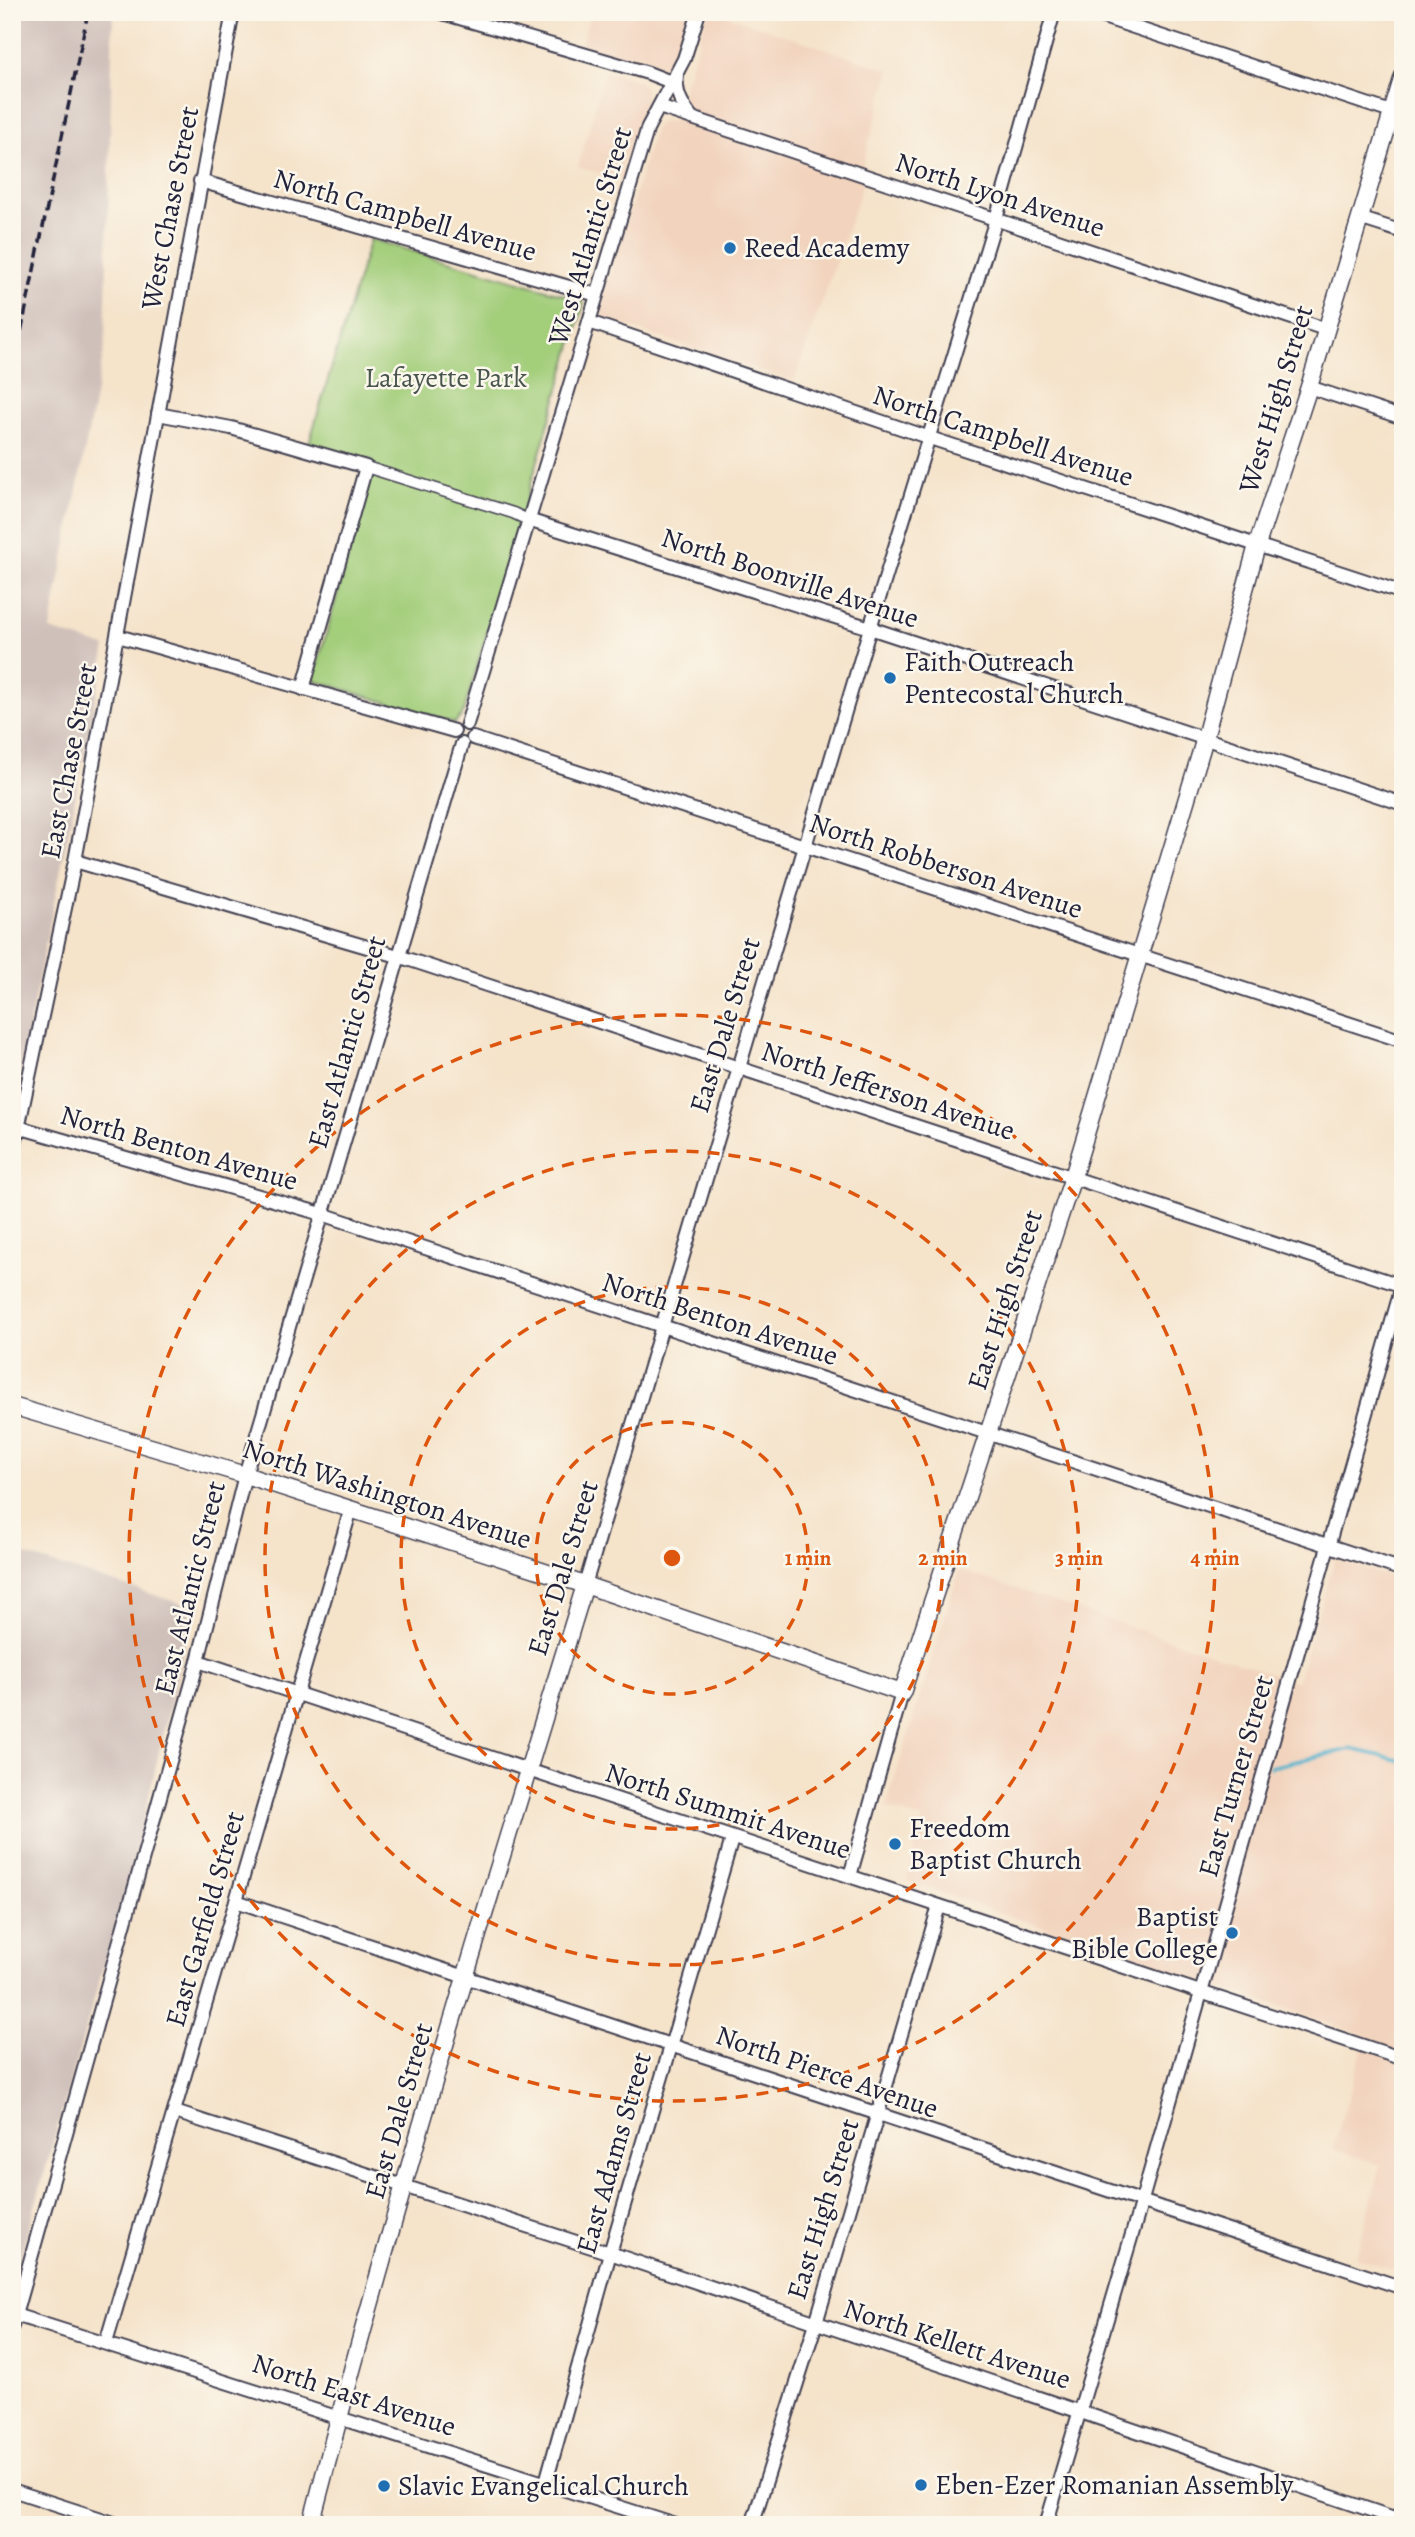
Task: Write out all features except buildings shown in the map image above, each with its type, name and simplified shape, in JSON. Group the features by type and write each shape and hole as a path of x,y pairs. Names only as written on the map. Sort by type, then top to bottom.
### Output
{"street":[{"name":"West Chase Street","path":"158,414 233,12"},
{"path":"439,12 648,73 674,77 680,102 692,118"},
{"name":"West Atlantic Street","path":"528,520 648,127 684,59 699,12"},
{"name":"East Dale Street","path":"311,2525 339,2416 465,1978 663,1327 870,628 996,219 1054,12"},
{"path":"1088,12 1391,112"},
{"name":"West High Street","path":"1205,738 1257,545 1403,76"},
{"name":"North Lyon Avenue","path":"659,107 1325,328"},
{"name":"North Campbell Avenue","path":"200,181 597,295"},
{"path":"1359,218 1403,232"},
{"name":"North Campbell Avenue","path":"589,322 929,438 1403,593"},
{"path":"1308,387 1403,418"},
{"name":"North Boonville Avenue","path":"158,414 231,429 366,467 513,513 1403,804"},
{"name":"East Chase Street","path":"12,1157 75,862 158,414"},
{"path":"303,689 366,467"},
{"path":"467,724 528,520"},
{"path":"118,636 454,731"},
{"path":"467,724 472,729 467,741 455,739 454,731 458,725 467,724"},
{"name":"East High Street","path":"850,1877 902,1693 1073,1177 1205,738"},
{"name":"North Robberson Avenue","path":"467,741 806,846 1403,1041"},
{"name":"East Atlantic Street","path":"14,2321 198,1661 245,1475 398,956 467,741"},
{"name":"North Jefferson Avenue","path":"75,862 398,956 1403,1285"},
{"name":"North Benton Avenue","path":"18,1127 322,1214 1403,1570"},
{"name":"East Turner Street","path":"1046,2525 1141,2203 1199,1992 1403,1285"},
{"name":"North Washington Avenue","path":"12,1406 351,1509 902,1693"},
{"name":"East Garfield Street","path":"106,2343 351,1509"},
{"name":"North Summit Avenue","path":"198,1661 1403,2059"},
{"name":"East Adams Street","path":"546,2482 610,2253 732,1839"},
{"name":"North Pierce Avenue","path":"236,1901 1403,2288"},
{"name":"East High Street","path":"752,2525 816,2323 939,1906"},
{"name":"North Kellett Avenue","path":"175,2112 610,2253 1402,2520"},
{"name":"North East Avenue","path":"14,2321 106,2343 676,2525"},
{"path":"12,2490 120,2525"}],"shaded area":[{"path":"15,12 113,12 105,345 50,630 106,647 12,1109 12,23"},
{"path":"591,12 691,12 670,65 663,69 581,45"},
{"name":"Reed Academy","path":"708,12 715,12 890,70 862,167 862,187 794,382 607,320 601,313 600,308 654,130 659,123 673,121"},
{"path":"605,71 637,81 644,86 646,93 647,102 641,121 635,128 621,170 624,174 623,180 578,167"},
{"path":"12,1551 193,1607 134,1859 12,2286"},
{"name":"Baptist Bible College","path":"1335,1559 1403,1581 1403,2273 1356,2257 1381,2165 1333,2149 1366,2036 906,1881 923,1820 886,1807 959,1570 1297,1682"}],"green space":[{"name":"Lafayette Park","path":"370,239 582,300 584,304 463,714 455,723 313,680 373,463 309,443"}],"waterway":[{"path":"1270,1767 1351,1749 1403,1761"}],"railway":[{"path":"12,375 88,12"}],"place":[{"name":"Reed Academy","path":"730,248"},
{"name":"Faith Outreach Pentecostal Church","path":"890,678"},
{"name":"Freedom Baptist Church","path":"895,1844"},
{"name":"Baptist Bible College","path":"1232,1933"},
{"name":"Eben-Ezer Romanian Assembly","path":"921,2485"},
{"name":"Slavic Evangelical Church","path":"384,2486"}]}
